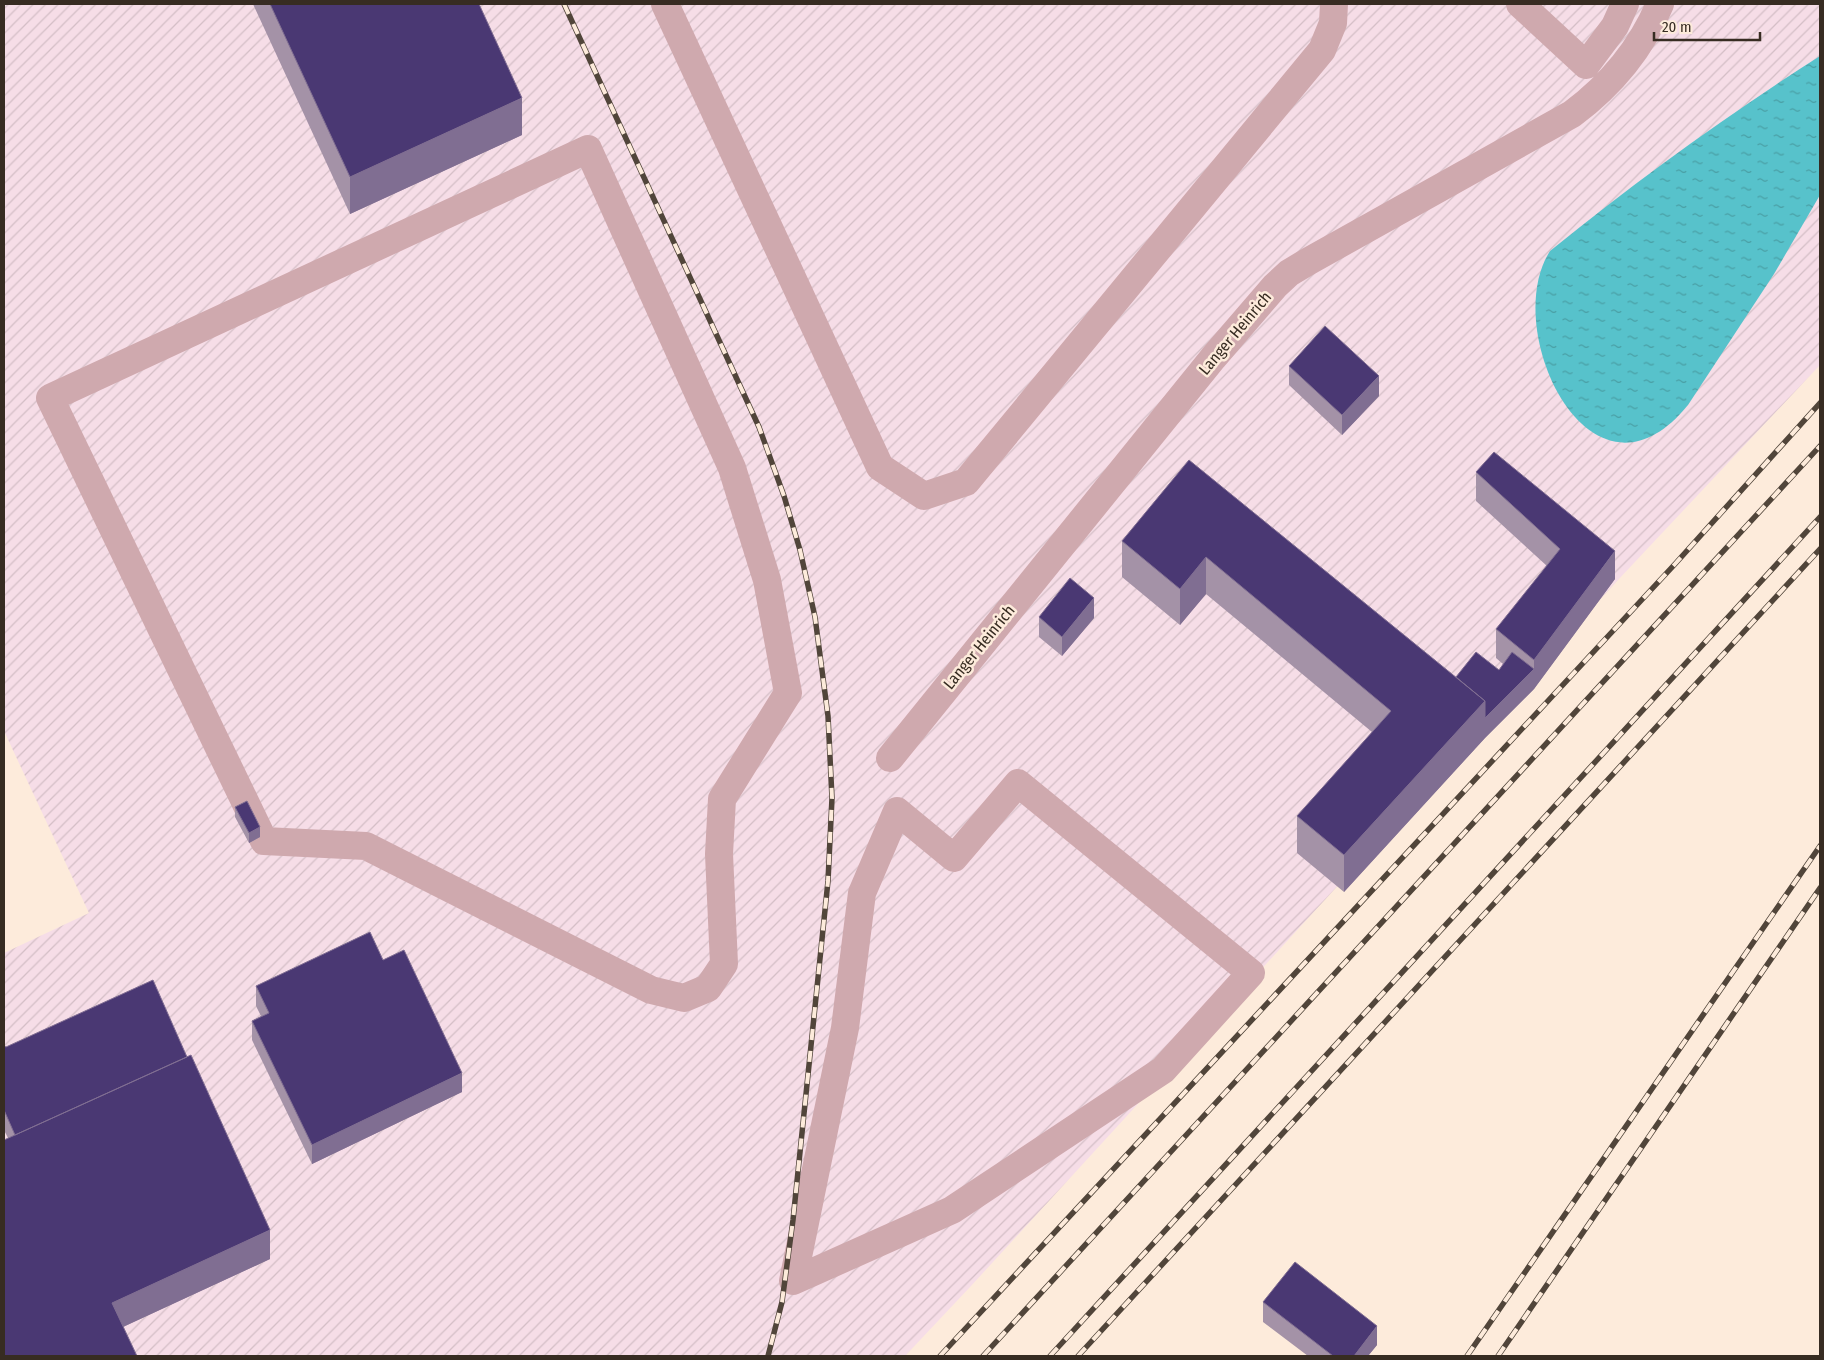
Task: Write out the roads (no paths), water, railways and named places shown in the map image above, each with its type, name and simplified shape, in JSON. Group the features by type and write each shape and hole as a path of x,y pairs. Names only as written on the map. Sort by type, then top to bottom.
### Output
{"street":[{"path":"665,4 880,467 924,496 966,482 972,475 1322,50 1333,23 1334,4"},
{"path":"1520,4 1586,65 1615,26 1625,4"},
{"name":"Langer Heinrich","path":"890,758 1213,358 1275,286 1289,273 1308,261 1572,114 1604,88 1625,64 1639,46 1660,4"},
{"path":"588,149 732,468 767,580 788,693 722,799 719,854 724,964 708,988 684,998 651,990 366,846 264,841 50,398 588,149"},
{"path":"1018,784 1251,973 1162,1070 952,1210 793,1281 845,1028 862,893 896,811 954,858 1018,784"}],"water":[{"path":"1820,56 1820,195 1774,274 1688,405 1652,436 1618,442 1588,429 1564,402 1546,366 1536,325 1537,285 1550,251 1615,199 1682,150"}],"railway":[{"path":"564,4 759,427 784,496 800,550 815,617 828,716 832,798 828,881 793,1220 782,1302 768,1356"},
{"path":"940,1356 1675,564 1820,403"},
{"path":"983,1356 1820,446"},
{"path":"1050,1356 1820,517"},
{"path":"1078,1356 1820,549"},
{"path":"1467,1356 1820,846"},
{"path":"1498,1356 1820,888"}]}
